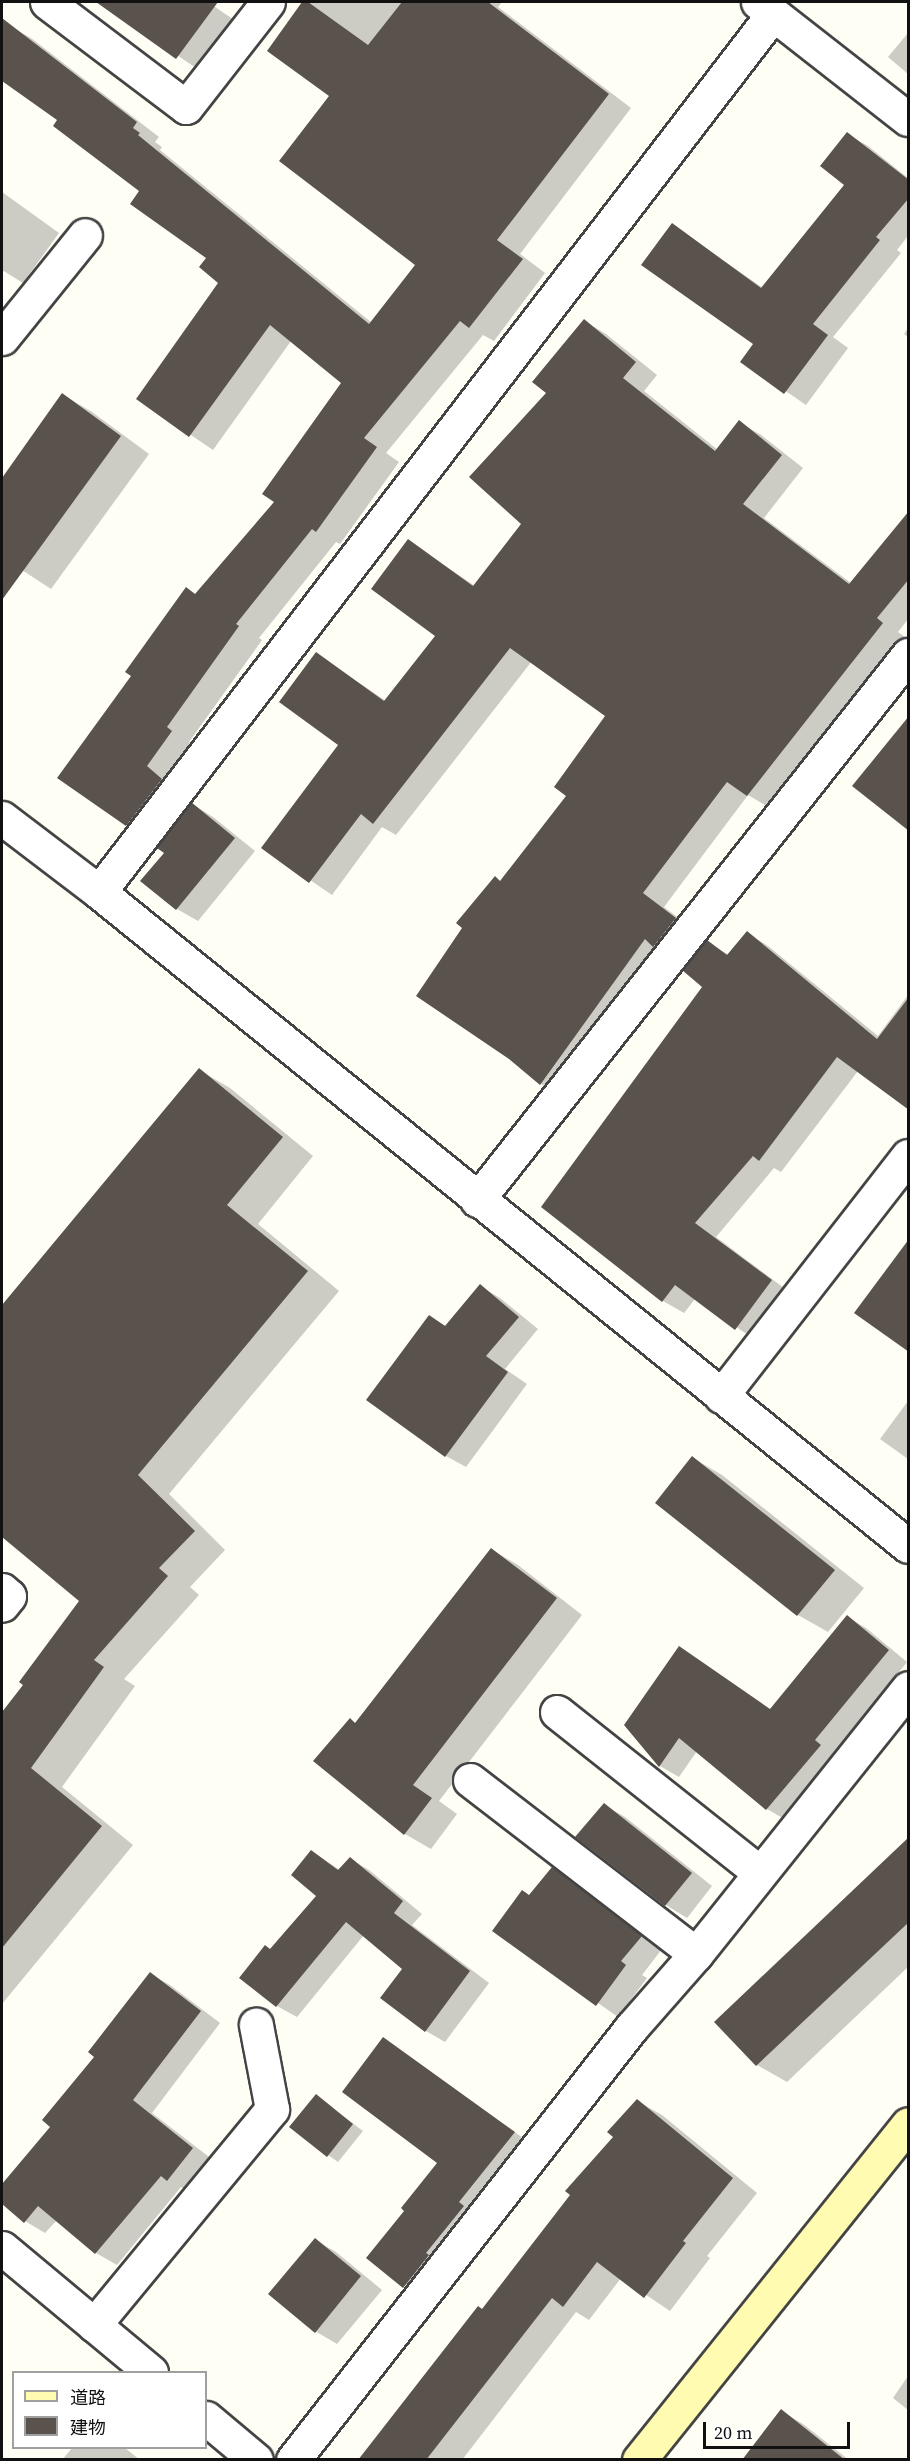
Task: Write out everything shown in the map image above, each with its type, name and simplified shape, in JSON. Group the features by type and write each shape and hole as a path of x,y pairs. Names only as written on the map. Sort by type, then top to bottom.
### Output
{"street":[{"path":"47,2 186,107 268,2"},
{"path":"99,891 766,8 909,119"},
{"path":"2,338 85,235"},
{"path":"477,1200 909,654"},
{"path":"2,818 99,891 477,1200 909,1546"},
{"path":"721,1396 903,1173"},
{"path":"2,1590 9,1596 2,1605"},
{"path":"292,2460 631,2028 696,1954 909,1688"},
{"path":"557,1712 760,1873"},
{"path":"470,1780 696,1954"},
{"path":"94,2325 272,2109 256,2025"},
{"path":"639,2460 909,2124"},
{"path":"2,2248 149,2371"},
{"path":"207,2419 256,2460"}],"building":[{"path":"96,2 218,2 176,59"},
{"path":"302,2 308,2 368,45 402,2 488,2 609,94 497,240 523,259 469,328 460,321 364,438 377,447 316,532 312,529 236,624 239,626 167,727 172,731 147,766 162,779 126,826 57,778 131,676 125,672 186,587 195,594 274,502 262,494 341,383 270,325 189,437 136,399 218,283 199,267 206,258 130,204 139,191 53,126 57,120 2,81 2,18 137,122 133,128 140,133 138,135 369,324 415,265 279,161 329,96 267,51"},
{"path":"847,132 909,180 909,198 876,237 880,240 813,324 828,335 784,394 740,362 753,344 641,265 672,223 761,288 844,185 820,166"},
{"path":"584,319 636,362 623,378 715,451 739,420 782,455 743,504 849,584 909,511 909,579 877,618 883,623 747,796 727,782 643,893 676,918 653,947 645,939 540,1085 509,1059 416,996 462,928 456,923 495,876 500,881 566,796 554,787 605,716 510,648 373,824 361,814 309,883 261,848 338,745 279,702 316,652 384,701 435,636 371,589 408,539 473,586 521,524 469,477 546,393 532,382"},
{"path":"62,393 121,436 2,600 2,478"},
{"path":"909,716 909,831 852,786"},
{"path":"191,802 235,838 176,910 140,881 164,853 157,848"},
{"path":"747,931 877,1039 909,997 909,1110 837,1057 759,1161 753,1156 695,1223 772,1280 735,1330 675,1285 662,1302 541,1207 702,987 682,970 707,940 727,955"},
{"path":"199,1068 283,1137 227,1205 308,1271 138,1475 195,1531 159,1568 168,1576 94,1660 104,1667 31,1768 102,1826 2,1948 2,1712 23,1685 19,1682 79,1601 2,1537 2,1305"},
{"path":"909,1239 909,1352 854,1313"},
{"path":"480,1284 519,1317 486,1356 508,1372 445,1457 366,1400 429,1315 445,1326"},
{"path":"692,1456 835,1570 797,1616 655,1503"},
{"path":"491,1548 557,1598 413,1785 432,1798 404,1835 313,1761 350,1718 355,1723"},
{"path":"847,1615 889,1650 815,1740 821,1745 766,1810 679,1738 659,1767 624,1725 679,1646 770,1709"},
{"path":"604,1803 692,1873 665,1906 575,1837"},
{"path":"909,1837 909,1922 756,2066 714,2022"},
{"path":"311,1850 338,1870 350,1857 403,1901 394,1913 470,1971 425,2032 380,1998 402,1969 346,1922 276,2007 239,1978 265,1945 270,1949 316,1896 291,1875"},
{"path":"552,1867 642,1936 621,1961 626,1965 596,2006 492,1931 522,1890 529,1895"},
{"path":"150,1972 201,2011 133,2100 193,2148 167,2181 161,2176 95,2254 38,2206 24,2223 2,2204 2,2184 50,2127 42,2120 94,2057 88,2052"},
{"path":"383,2037 515,2132 459,2202 464,2206 426,2253 429,2255 403,2288 366,2258 404,2211 401,2208 437,2163 342,2092"},
{"path":"316,2094 353,2124 327,2157 289,2127"},
{"path":"637,2099 733,2178 683,2241 686,2243 644,2298 597,2262 563,2307 552,2298 426,2460 358,2460 478,2306 482,2309 570,2195 565,2191 613,2137 607,2132"},
{"path":"315,2238 361,2276 315,2333 268,2294"},
{"path":"781,2409 845,2460 742,2460"}]}
